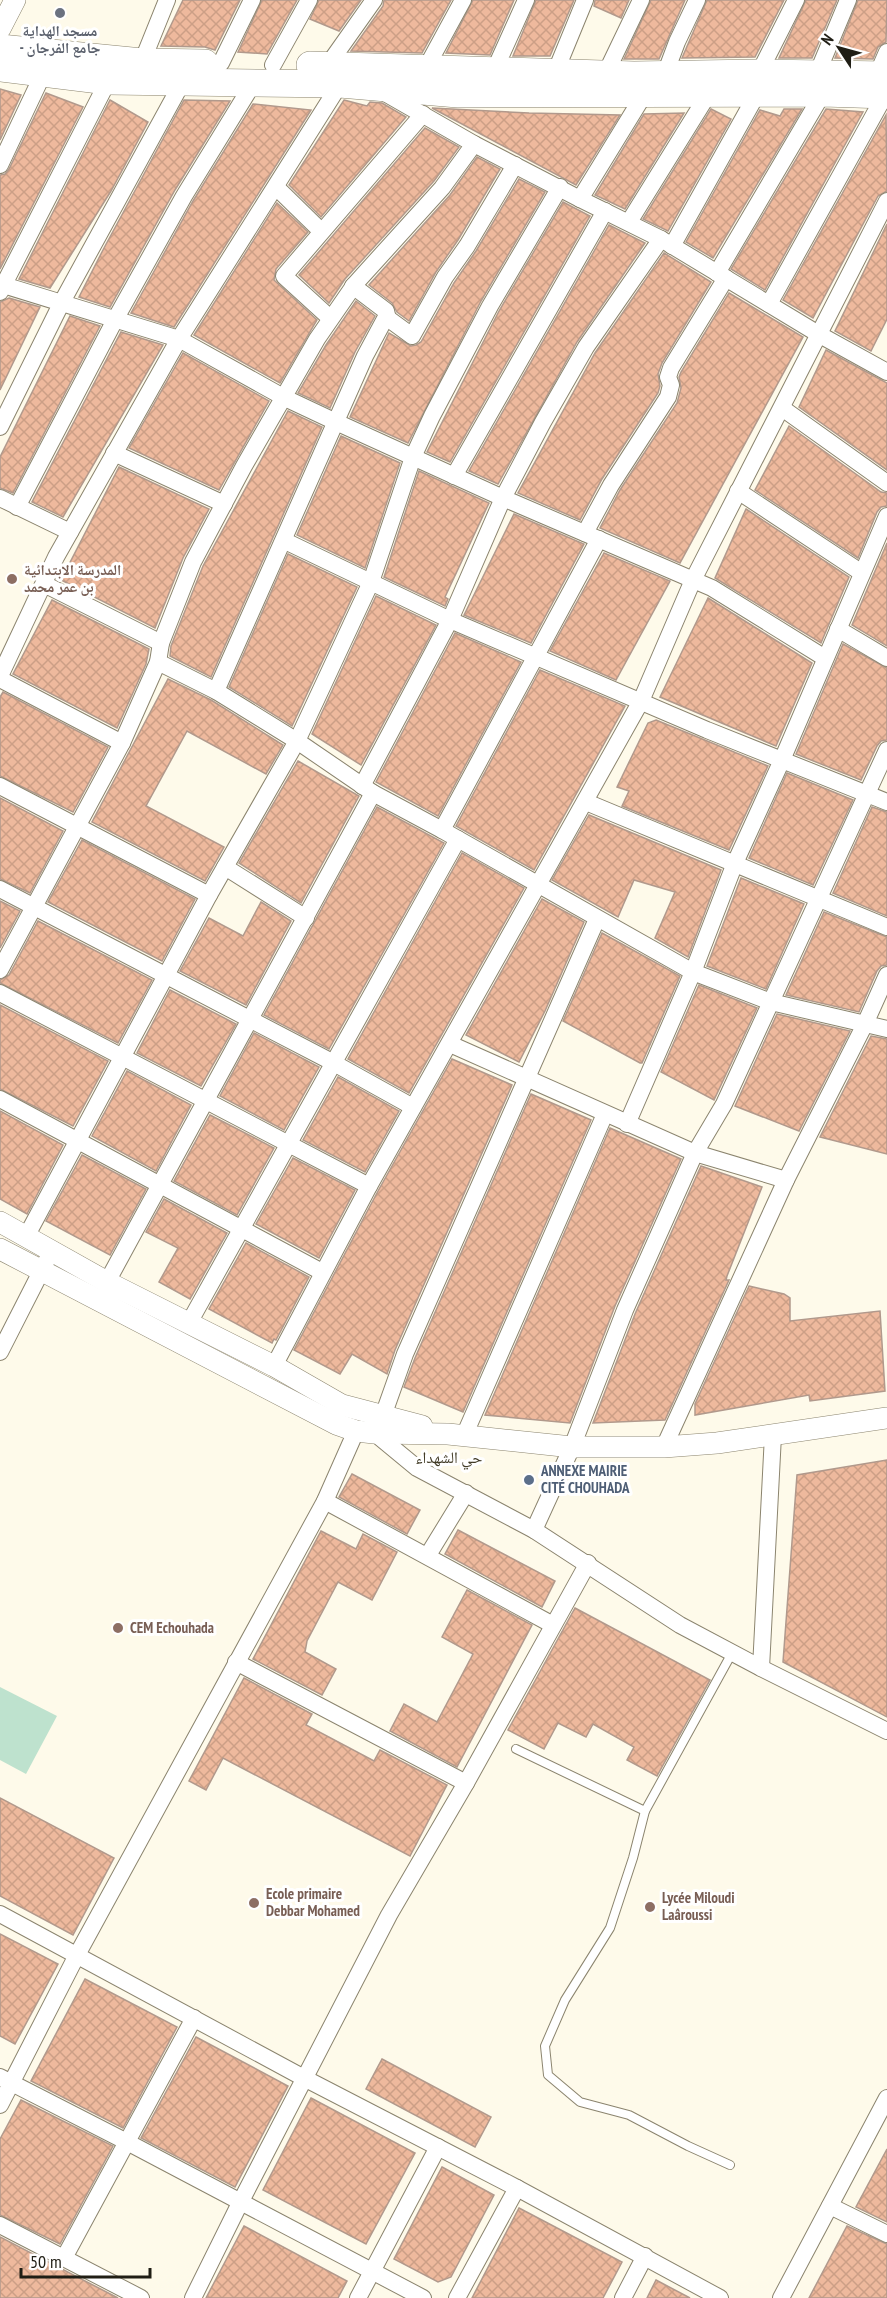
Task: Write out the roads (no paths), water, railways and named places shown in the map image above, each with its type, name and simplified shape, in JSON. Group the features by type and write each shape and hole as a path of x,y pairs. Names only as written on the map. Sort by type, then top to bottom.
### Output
{"main road":[{"path":"0,48 142,62 221,63 264,73"},
{"path":"0,68 108,81 183,81 264,73 334,74 426,68 494,71 554,83 645,93 709,93 758,83"},
{"path":"334,74 375,87 458,94 554,83 606,73 665,74 758,83 820,83 885,78"}],"street":[{"path":"0,29 15,0"},
{"path":"142,62 167,0"},
{"path":"221,63 252,0"},
{"path":"17,507 116,318 184,196 309,0"},
{"path":"122,743 0,678 70,532 179,339 276,187 374,0"},
{"path":"426,68 463,0"},
{"path":"494,71 526,0"},
{"path":"554,83 585,0"},
{"path":"606,73 641,0"},
{"path":"665,74 697,0"},
{"path":"107,1282 306,918 450,620 503,498 543,422 586,347 667,242 758,83 796,0"},
{"path":"442,830 535,656 592,536 611,485 668,397 671,385 668,377 671,368 722,276 820,83 848,0"},
{"path":"0,165 43,74"},
{"path":"769,304 885,78"},
{"path":"108,81 1,287 62,302 179,339 285,398 336,422 503,498 712,588 825,658"},
{"path":"0,428 62,302 183,81"},
{"path":"375,87 474,144 667,242 820,335 887,372"},
{"path":"580,199 645,93"},
{"path":"629,222 709,93"},
{"path":"330,318 284,276 423,114"},
{"path":"0,970 122,743 158,662 161,643 193,562 330,318 353,286 442,188 474,144"},
{"path":"386,316 412,336 515,165"},
{"path":"276,187 321,231"},
{"path":"26,1237 209,895 297,741 371,582 413,457 432,416 490,306 560,188"},
{"path":"274,1366 369,1186 641,701 693,580 887,201"},
{"path":"454,476 605,211"},
{"path":"216,691 285,541 365,356 386,316 386,311 353,286"},
{"path":"782,408 887,483"},
{"path":"114,453 224,504"},
{"path":"738,491 862,573"},
{"path":"0,498 70,532"},
{"path":"627,1124 693,972 735,863 887,516"},
{"path":"285,541 450,620 887,802"},
{"path":"44,584 161,643"},
{"path":"838,629 887,658"},
{"path":"158,662 216,691 297,741 368,790 693,972 771,1002 887,1029"},
{"path":"534,1530 572,1447 625,1310 695,1153 724,1104 887,750"},
{"path":"0,786 209,895"},
{"path":"586,802 887,927"},
{"path":"189,1323 332,1062 458,839"},
{"path":"225,867 306,918"},
{"path":"0,889 332,1062 413,1107"},
{"path":"0,2105 6,2080 77,1955 325,1501 371,1427 597,919"},
{"path":"664,1447 786,1179 865,1024 887,975"},
{"path":"0,993 369,1186"},
{"path":"450,1044 695,1153 786,1179"},
{"path":"0,1099 322,1272"},
{"path":"456,1435 605,1114"},
{"path":"0,1222 107,1282 274,1366 342,1405 371,1427 417,1468 534,1530 680,1625 887,1731"},
{"path":"0,1249 336,1424 572,1447 664,1447 717,1443 887,1418"},
{"path":"0,1352 52,1251"},
{"path":"761,1668 773,1435"},
{"path":"428,1555 466,1493"},
{"path":"325,1501 553,1625"},
{"path":"193,2298 389,1915 466,1783 588,1563"},
{"path":"236,1662 466,1783"},
{"path":"0,1914 720,2298"},
{"path":"64,2258 194,2018"},
{"path":"6,2080 423,2298"},
{"path":"781,2298 887,2098"},
{"path":"358,2298 438,2147"},
{"path":"457,2298 517,2188"},
{"path":"830,2205 887,2234"},
{"path":"0,2225 141,2298"},
{"path":"622,2298 645,2256"}],"lane":[{"path":"730,2165 629,2115 580,2102 548,2075 545,2046 565,2000 610,1928 633,1858 645,1811 732,1653"},
{"path":"516,1749 645,1811"}],"place":[{"name":"مسجد الهداية - جامع الفرجان","path":"60,13"},
{"name":"المدرسة الابتدائية بن عمر محمد","path":"12,579"},
{"name":"ANNEXE MAIRIE CITÉ CHOUHADA","path":"529,1480"},
{"name":"CEM Echouhada","path":"118,1628"},
{"name":"Ecole primaire Debbar Mohamed","path":"254,1903"},
{"name":"Lycée Miloudi Laâroussi","path":"650,1907"}],"district":[{"name":"حي الشهداء","path":"449,1457"}]}
